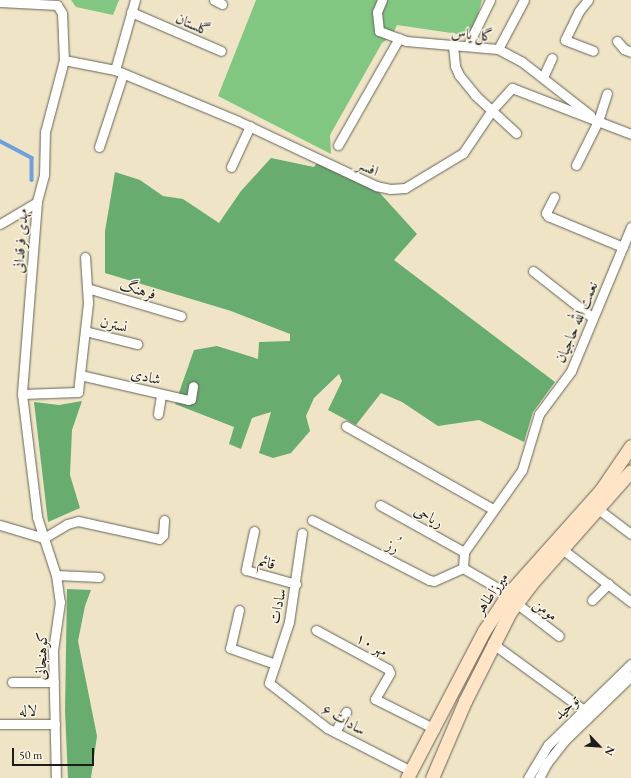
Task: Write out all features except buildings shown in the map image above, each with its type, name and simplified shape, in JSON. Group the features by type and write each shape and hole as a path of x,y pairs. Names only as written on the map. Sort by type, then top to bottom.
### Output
{"main road":[{"name":"میرزاطاهر","path":"409,774 435,729 484,631 512,599 600,490 631,446"},
{"name":"میرزاطاهر","path":"432,778 512,599 629,478"}],"street":[{"path":"114,70 135,0"},
{"name":"گل یاس","path":"382,0 377,12 379,30 399,38 453,46 468,45 498,50 522,61 598,121"},
{"path":"468,45 490,0"},
{"path":"498,50 524,0"},
{"path":"588,0 579,11 565,40 593,51"},
{"name":"مهدی فرقدانی","path":"0,2 57,5 62,13 64,60 45,132 44,175 36,202 22,394 37,517 44,538"},
{"name":"گلستان","path":"131,12 221,51"},
{"path":"338,145 399,38"},
{"path":"617,41 624,49 631,52"},
{"path":"453,46 455,66 459,75 475,95 516,132"},
{"path":"543,77 552,58"},
{"name":"افسر","path":"64,60 114,70 250,126 376,186 405,188 463,153 492,110 510,89 516,87 631,134"},
{"path":"99,147 123,74"},
{"path":"576,166 598,121 606,93"},
{"path":"231,167 250,126"},
{"path":"554,197 546,213 548,216 623,247"},
{"path":"0,224 36,202"},
{"name":"نعمت الله حاجیان","path":"464,552 522,470 538,414 572,371 631,228"},
{"path":"22,394 76,393 80,375 85,331 87,288 85,257"},
{"path":"534,272 593,318"},
{"name":"فرهنگ","path":"87,288 181,316"},
{"name":"نسترن","path":"85,331 137,344"},
{"name":"شادی","path":"80,375 190,400 194,386"},
{"path":"158,414 161,394"},
{"path":"346,426 493,509"},
{"name":"ریاحی","path":"380,505 464,552"},
{"path":"598,509 631,534"},
{"path":"1,527 44,538 67,524 78,522 159,539 163,535 164,520"},
{"name":"رُز","path":"312,520 429,580 434,581 463,568"},
{"name":"قائم","path":"254,531 246,570 296,584"},
{"name":"سادات","path":"269,683 289,622 296,584 302,533"},
{"name":"کوهنجانی","path":"44,538 56,575 60,602 53,650 56,778"},
{"path":"562,549 631,602"},
{"path":"463,568 464,552"},
{"name":"مومن","path":"463,568 512,599 559,636"},
{"path":"56,575 99,577"},
{"path":"592,600 608,584"},
{"path":"239,610 230,648 275,664"},
{"name":"مهر ۱۰","path":"316,630 388,669 390,674 375,699 435,729"},
{"path":"492,643 584,709 591,717"},
{"name":"توحید","path":"528,778 548,744 631,664"},
{"name":"توحید","path":"539,778 547,763 565,740 591,717 631,676"},
{"path":"12,682 54,682"},
{"name":"سادات ۶","path":"269,683 289,701 335,732 409,774"},
{"path":"335,732 346,712"},
{"name":"لاله","path":"0,724 55,724"}],"green space":[{"path":"71,0 119,0 113,15 76,7"},
{"path":"256,0 482,0 472,36 397,25 392,36 382,43 330,135 331,154 218,96"},
{"path":"271,158 314,167 317,163 378,191 417,234 394,260 555,382 533,412 524,442 479,420 438,426 402,402 381,393 356,425 328,410 342,381 339,374 314,398 306,416 310,431 291,453 273,458 259,453 271,412 252,418 241,449 229,444 234,427 175,404 194,350 217,346 258,359 259,342 290,341 290,334 231,311 105,273 105,231 115,172 140,180 163,196 183,199 219,223 241,191"},
{"path":"82,401 72,430 70,475 80,508 48,522 34,402 59,405"},
{"path":"67,589 91,590 85,606 78,641 97,736 91,778 68,778 65,711"}],"waterway":[{"path":"0,141 32,158 32,180"}]}
